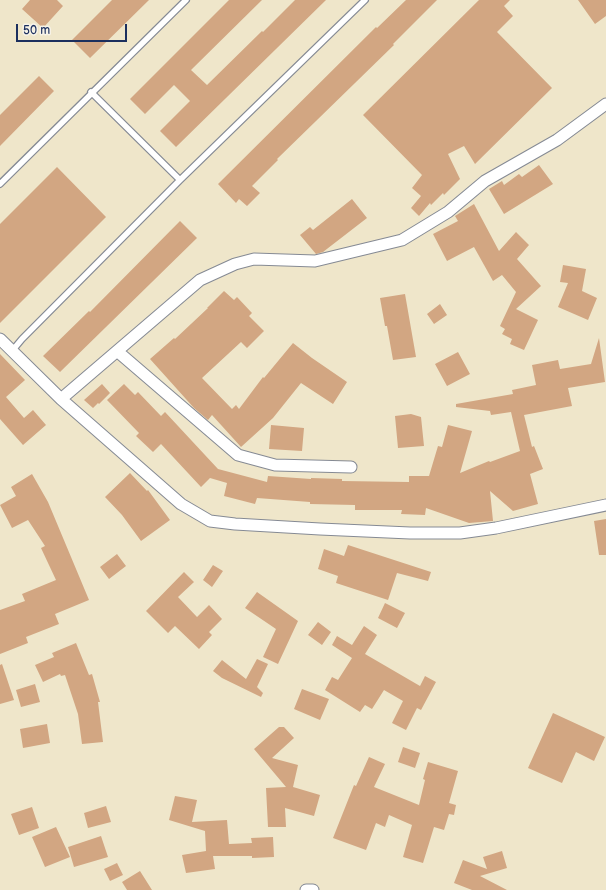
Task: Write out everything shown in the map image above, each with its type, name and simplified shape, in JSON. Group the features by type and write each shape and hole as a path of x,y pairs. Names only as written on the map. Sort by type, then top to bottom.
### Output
{"street":[{"path":"61,400 117,350 200,280 235,264 254,259 315,261 402,240 448,212 485,181 557,140 606,104"},
{"path":"0,339 61,400 180,504 210,521 320,529 410,533 460,533 496,528 606,506"},
{"path":"117,350 238,455 274,465 351,467"},
{"path":"306,890 313,890"}],"lane":[{"path":"0,184 91,92 186,0"},
{"path":"12,351 22,339 180,180 365,0"},
{"path":"91,92 180,180"}],"building":[{"path":"30,0 57,0 63,6 43,28 22,9"},
{"path":"112,0 149,0 90,58 72,40"},
{"path":"229,0 262,0 191,70 207,85 295,0 326,0 176,147 160,131 190,101 174,85 145,114 130,99"},
{"path":"406,0 437,0 393,44 394,45 277,159 278,160 252,186 260,193 247,206 239,199 236,203 218,184 376,27 377,28"},
{"path":"479,0 510,0 504,6 513,16 497,32 552,88 475,164 464,146 448,154 460,179 444,195 443,193 431,205 430,203 419,216 411,208 421,196 412,188 422,175 363,115"},
{"path":"578,0 606,0 606,16 595,24"},
{"path":"39,76 54,91 0,146 0,115"},
{"path":"539,165 553,184 504,214 489,189 502,181 504,185 519,174 522,177"},
{"path":"57,167 106,217 0,323 0,224"},
{"path":"352,199 367,218 323,252 316,254 300,235 310,227 313,230"},
{"path":"474,204 499,251 516,232 529,245 517,259 541,286 516,309 538,320 524,350 510,344 512,339 502,334 505,329 500,326 516,292 502,275 493,281 474,247 447,261 433,234 458,221 455,216"},
{"path":"180,221 197,238 60,372 43,356 89,311 90,312"},
{"path":"563,265 586,269 582,291 597,298 588,320 558,307 568,283 560,282"},
{"path":"224,291 234,300 237,297 252,313 249,316 264,331 247,348 241,342 202,378 232,409 236,405 239,409 263,377 264,378 293,343 347,382 333,404 301,383 273,418 241,447 212,415 208,420 194,408 150,359 174,338 175,339"},
{"path":"405,294 416,357 393,360 380,298"},
{"path":"440,304 447,315 434,324 427,314"},
{"path":"599,338 605,382 568,388 572,406 524,415 532,447 534,446 543,469 530,474 538,504 513,511 490,491 493,521 469,523 426,508 425,515 401,514 402,510 355,510 355,505 310,504 310,502 257,498 255,504 224,496 227,483 210,478 201,487 161,444 153,452 136,436 139,433 107,400 124,384 135,395 138,392 161,416 165,412 218,469 267,482 268,476 311,479 342,479 342,481 409,482 409,476 429,476 438,446 442,447 448,425 472,431 460,473 489,461 490,462 520,451 511,412 491,415 490,411 456,407 456,404 513,394 512,390 536,385 532,365 558,360 560,369 591,364"},
{"path":"458,352 470,374 447,386 435,364"},
{"path":"0,354 25,380 6,397 24,418 33,410 46,425 23,445 0,419"},
{"path":"102,384 110,393 93,408 84,400"},
{"path":"411,414 421,417 424,446 398,448 395,416"},
{"path":"271,425 304,428 302,451 269,449"},
{"path":"130,473 147,491 148,490 170,520 141,541 122,515 105,497"},
{"path":"32,474 48,502 89,600 55,614 59,624 26,637 28,643 0,654 0,610 25,601 22,594 56,580 41,548 45,546 28,520 12,528 0,505 16,496 11,487"},
{"path":"606,519 606,555 599,555 594,521"},
{"path":"348,545 431,572 428,581 397,573 388,600 336,583 338,576 318,569 324,549 344,556"},
{"path":"117,554 126,566 109,579 100,567"},
{"path":"213,565 223,571 212,587 203,580"},
{"path":"184,572 194,582 178,597 197,617 209,605 222,619 209,632 212,635 199,649 175,626 168,633 146,611"},
{"path":"257,592 298,621 278,664 263,657 276,629 245,608"},
{"path":"385,603 405,613 397,628 378,618"},
{"path":"318,622 331,632 322,645 308,635"},
{"path":"364,626 377,635 365,654 420,686 425,676 436,682 421,710 417,708 406,730 392,723 403,701 384,690 372,709 365,705 360,712 325,690 332,677 338,680 352,658 332,645 337,636 352,645"},
{"path":"76,643 89,675 92,674 100,702 98,702 103,742 82,744 78,714 65,675 61,676 60,674 43,682 35,665 54,657 52,653"},
{"path":"257,659 268,664 257,687 263,693 261,697 222,678 213,671 222,660 246,679"},
{"path":"2,664 14,700 0,704 0,665"},
{"path":"35,684 40,702 21,707 16,690"},
{"path":"302,689 329,699 320,720 294,709"},
{"path":"553,713 605,737 594,761 576,752 562,783 528,768"},
{"path":"47,724 50,743 23,748 20,729"},
{"path":"279,727 284,727 294,738 272,758 298,765 293,787 320,795 314,816 285,808 286,827 268,827 266,788 286,787 254,749"},
{"path":"403,747 420,753 415,768 398,762"},
{"path":"369,757 385,764 374,787 419,805 425,780 423,779 428,762 458,771 449,803 456,805 454,815 449,814 444,830 434,827 423,863 403,857 412,825 389,815 385,827 376,823 366,850 333,838 354,785 356,786"},
{"path":"175,796 197,800 192,822 227,820 229,844 252,843 251,838 273,837 274,857 252,858 252,856 213,856 215,869 186,873 182,855 206,851 205,831 169,820"},
{"path":"106,806 111,822 88,828 84,813"},
{"path":"32,807 39,828 19,835 11,814"},
{"path":"56,827 70,857 45,867 32,837"},
{"path":"101,836 108,857 74,867 68,847"},
{"path":"502,851 507,868 480,876 507,890 472,890 454,883 463,860 487,869 483,857"},
{"path":"117,863 123,875 110,881 104,869"},
{"path":"140,871 152,890 127,890 122,882"}]}
